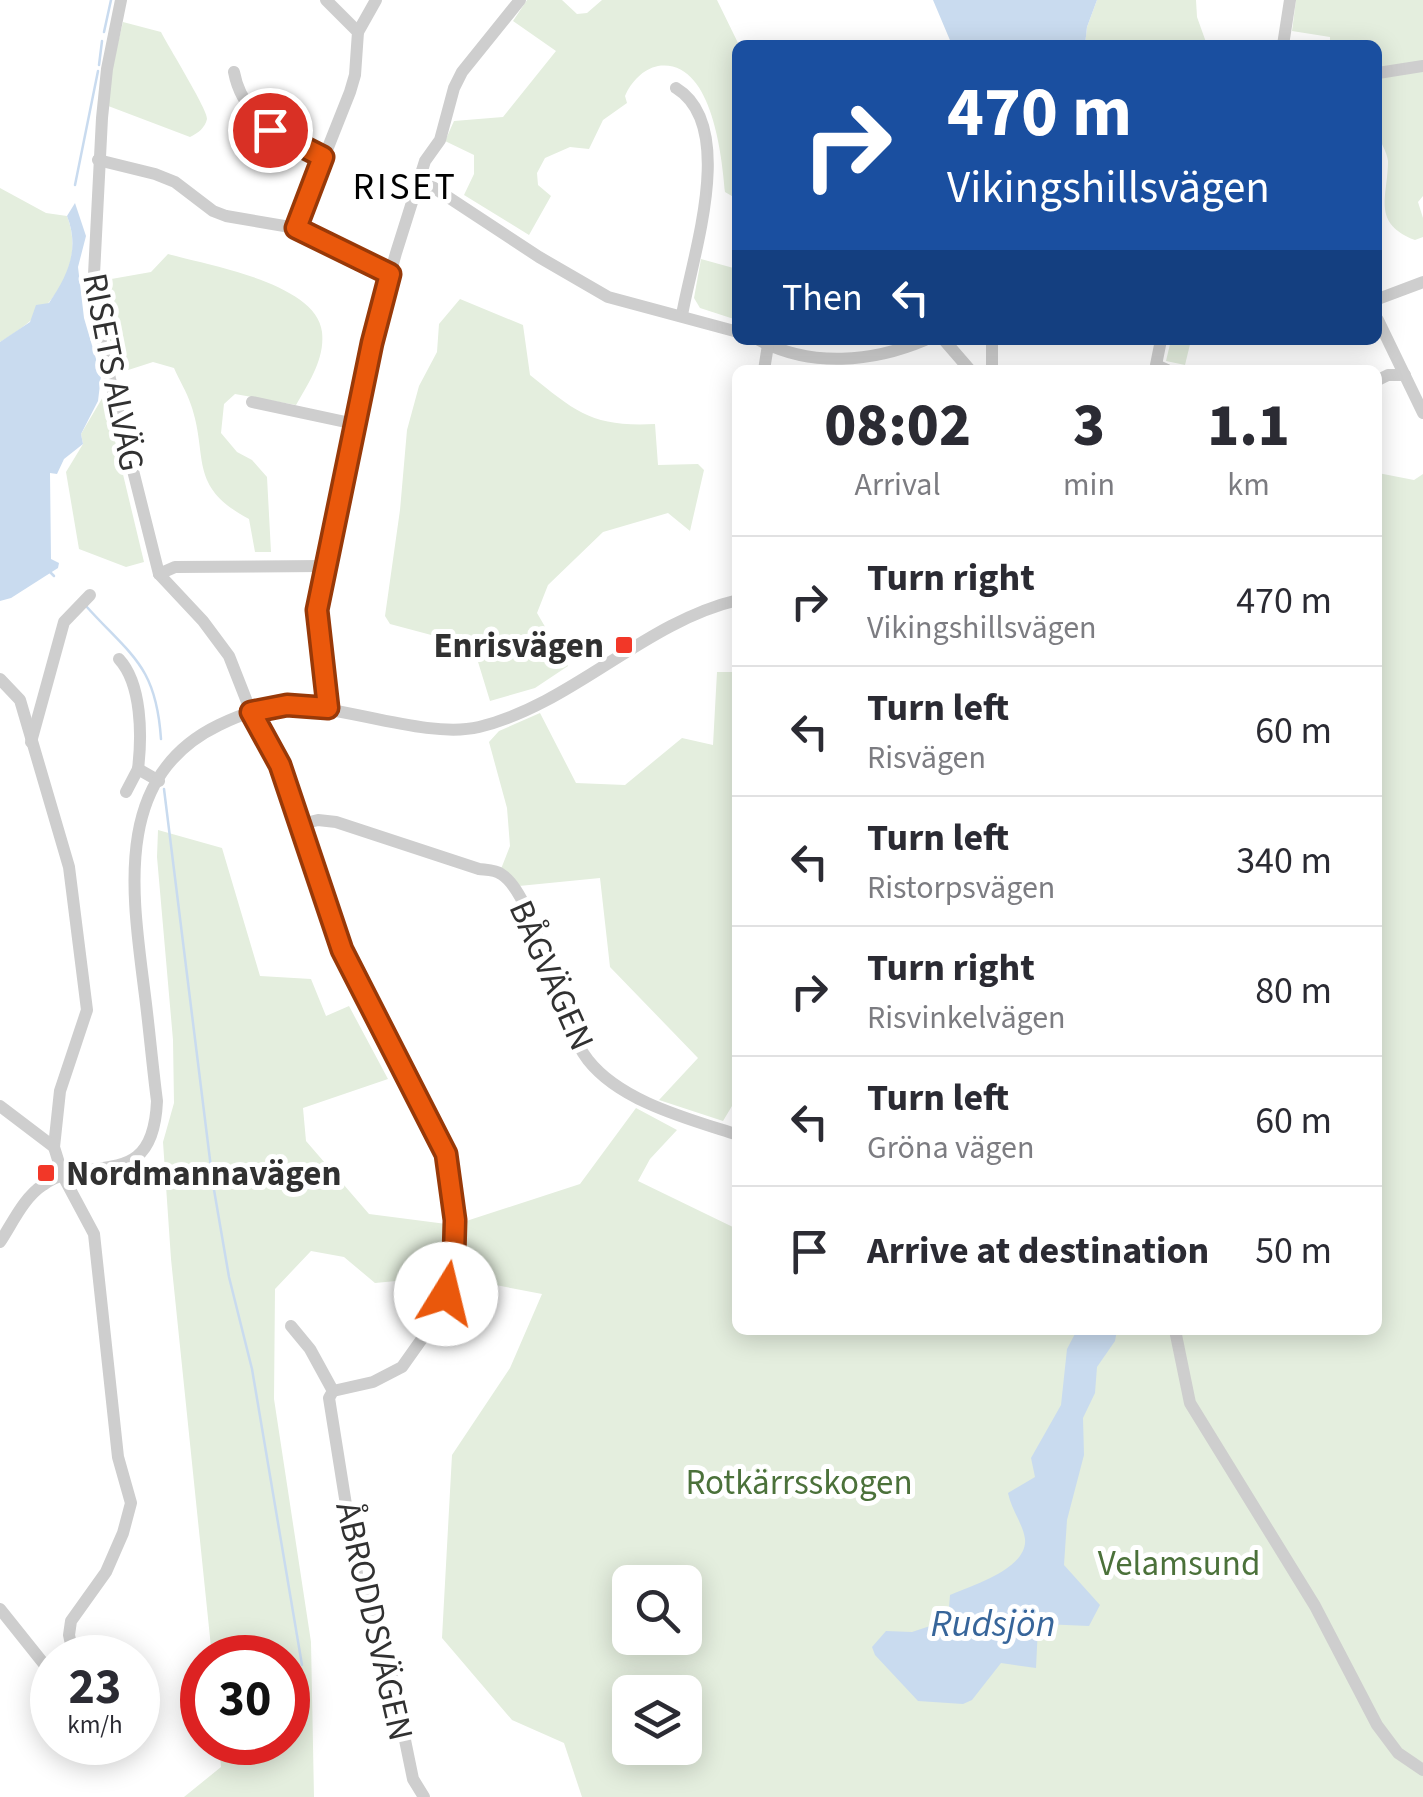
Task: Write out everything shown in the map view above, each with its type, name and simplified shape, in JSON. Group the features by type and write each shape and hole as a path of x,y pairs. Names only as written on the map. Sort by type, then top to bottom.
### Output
{"street":[{"name":"RISETS ALVÄG","path":"121,0 107,69 98,160 93,294 101,343 158,574 218,638 238,674 251,712"},
{"path":"326,0 358,32"},
{"path":"296,228 355,75 358,32 376,0"},
{"path":"328,708 316,622 324,566 390,274 419,178 440,140 454,88 462,72 520,0"},
{"path":"1284,40 1290,0"},
{"path":"1382,72 1423,66"},
{"path":"234,72 244,98 262,124 323,157"},
{"path":"676,88 695,104 704,125 707,201 682,315"},
{"path":"98,160 155,174 188,190 213,211 226,216 296,228 390,274"},
{"path":"419,178 539,258 608,297 732,330"},
{"path":"1382,298 1423,282"},
{"path":"1382,328 1423,413"},
{"path":"779,345 853,360 911,345"},
{"path":"948,345 966,365"},
{"path":"1382,378 1405,375"},
{"path":"252,402 355,424"},
{"path":"158,574 175,567 324,566"},
{"path":"32,742 64,622 90,596"},
{"path":"0,1242 43,1184 63,1176 123,1166 147,1142 156,1116 132,874 138,823 158,781 193,740 251,712 287,705 328,708 430,727 475,728 522,712 685,620 732,602"},
{"path":"118,659 131,678 137,707 138,768 126,792"},
{"path":"0,680 20,700 69,867 88,1010 60,1091 54,1147 63,1176 94,1234 118,1457 131,1503 106,1572 71,1621 68,1635"},
{"path":"251,712 280,765 342,950 446,1154 455,1220 454,1256 446,1294 422,1342 402,1368 389,1376 333,1391 310,1349 291,1326"},
{"path":"138,768 158,781"},
{"name":"BÅGVÄGEN","path":"302,824 318,820 336,822 479,870 500,872 528,912 553,989 588,1061 618,1087 732,1134"},
{"path":"0,1106 54,1147"},
{"path":"1176,1335 1190,1403 1316,1606 1377,1725 1398,1753 1423,1770"},
{"name":"ÅBRODDSVÄGEN","path":"333,1391 329,1398 358,1580 390,1668 413,1780 424,1797"},
{"path":"0,1610 30,1647"}],"green space":[{"path":"527,0 562,0 577,14 587,13 602,0 717,0 737,40 732,40 732,196 725,192 717,134 702,93 691,77 676,68 658,66 634,81 625,96 627,103 603,120 589,149 570,147 545,158 537,173 538,185 551,196 529,235 464,195 474,174 474,155 445,141 454,121 503,117 556,51 513,21"},
{"path":"1097,0 1196,0 1205,40 1086,40"},
{"path":"1296,0 1423,0 1423,61 1382,67 1382,40 1330,40 1292,31"},
{"path":"123,22 161,32 206,114 205,125 196,134 190,137 103,104"},
{"path":"1423,69 1423,196 1418,202 1423,237 1415,240 1392,226 1385,208 1388,161 1382,143 1382,76"},
{"path":"0,188 46,213 67,216 72,255 67,273 47,305 0,342"},
{"path":"168,254 281,289 316,315 322,332 319,361 296,405 235,394 224,404 221,433 267,477 271,552 255,552 249,519 229,507 208,482 191,405 174,368 153,362 119,373 107,330 100,281 151,272"},
{"path":"701,259 732,268 732,318 700,308 694,298"},
{"path":"460,299 523,325 530,375 561,399 601,420 655,424 658,465 698,464 704,470 690,531 668,513 603,532 548,585 537,613 568,666 535,688 490,701 475,652 450,640 390,624 385,616 407,430 419,386 437,352 439,324"},
{"path":"1170,345 1190,345 1185,365 1166,361"},
{"path":"104,395 144,562 126,567 79,549 66,472 83,444 81,434"},
{"name":"Rotkärrsskogen","path":"1382,474 1414,480 1423,474 1423,1797 582,1797 564,1743 512,1720 442,1638 452,1455 510,1368 542,1294 449,1276 375,1283 344,1257 311,1251 275,1289 274,1399 310,1635 210,1635 171,1259 163,1142 174,1103 173,1040 158,830 222,848 260,976 311,979 326,1016 349,1006 388,1079 303,1108 306,1141 369,1214 454,1225 580,1184 636,1108 677,1130 650,1159 638,1181 732,1227 732,1335 1382,1335"},
{"path":"717,672 732,672 732,1106 723,1121 659,1100 698,1058 610,967 600,878 519,886 501,869 510,846 507,808 489,742 499,731 540,713 576,783 625,785 682,738 713,745"},
{"name":"Rotkärrsskogen","path":"310,1635 314,1797 184,1797 221,1767 310,1765"}],"water":[{"path":"933,0 1097,0 1086,40 950,40"},
{"path":"75,203 86,236 78,267 84,318 101,376 98,401 81,434 83,444 64,459 57,474 50,473 51,559 59,563 58,568 0,601 0,342 30,322 36,305 49,303 62,282 72,251 67,216"},
{"name":"Rudsjön","path":"1074,1335 1116,1335 1097,1367 1095,1393 1083,1418 1084,1455 1067,1520 1064,1565 1100,1605 1089,1626 1038,1627 1036,1668 1001,1663 972,1700 963,1704 918,1701 872,1647 886,1631 912,1632 948,1620 950,1595 1008,1568 1023,1550 1025,1539 1008,1493 1035,1477 1031,1458 1061,1405 1067,1349"}],"waterway":[{"path":"104,32 111,0"},
{"path":"99,65 102,41"},
{"path":"75,185 98,71"},
{"path":"50,572 54,576"},
{"path":"86,606 147,678 154,694 161,739"},
{"path":"164,789 213,1184 229,1277 252,1369 297,1635"}],"place":[{"name":"Enrisvägen","path":"624,645"},
{"name":"Nordmannavägen","path":"46,1173"}],"district":[{"name":"RISET","path":"405,186"}],"route":[{"path":"270,130 323,157 296,228 390,274 321,579 316,622 328,708 287,705 251,712 280,765 342,950 446,1154 455,1220 454,1256 446,1294"}],"park label":[{"name":"Velamsund","path":"1179,1563"}]}
